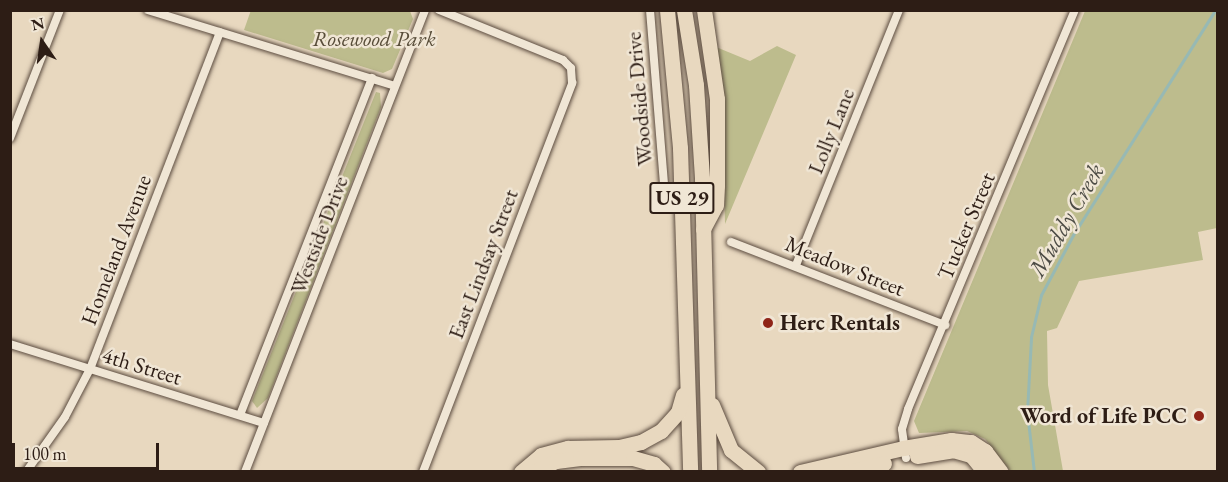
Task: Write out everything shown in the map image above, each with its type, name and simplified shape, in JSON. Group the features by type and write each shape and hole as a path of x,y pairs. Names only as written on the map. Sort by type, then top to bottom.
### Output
{"highway":[{"name":"US 29","path":"667,10 680,148 690,471"},
{"name":"US 29","path":"684,10 696,85 703,230 709,471"},
{"path":"703,230 716,204 717,185 717,99 704,10"},
{"path":"521,471 541,455 568,448 619,447 641,442 661,430 678,412 686,386"},
{"path":"707,390 731,450 758,471"},
{"path":"849,471 951,440 971,442 986,451 1001,471"},
{"path":"800,471 904,453 953,450 971,455 985,471"},
{"path":"534,471 556,461 580,458 633,458 654,464 663,471"}],"street":[{"path":"10,138 60,10"},
{"path":"148,10 395,86"},
{"name":"Westside Drive","path":"245,471 425,10"},
{"name":"East Lindsay Street","path":"423,471 570,92 571,68 563,60 439,10"},
{"name":"Woodside Drive","path":"650,10 664,184"},
{"name":"Lolly Lane","path":"796,265 899,10"},
{"name":"Tucker Street","path":"904,453 904,419 1076,10"},
{"name":"Homeland Avenue","path":"26,471 65,417 90,369 220,32"},
{"name":"Westside Drive","path":"240,415 372,78"},
{"name":"Meadow Street","path":"732,242 796,265 945,325"},
{"name":"4th Street","path":"10,344 264,423"}],"green space":[{"name":"Rosewood Park","path":"251,10 410,11 413,19 392,69 383,73 244,30"},
{"path":"1085,11 1217,11 1217,228 1198,232 1203,260 1079,281 1057,328 1047,331 1048,385 1063,471 1010,471 985,439 967,431 919,433 914,421"},
{"path":"777,46 796,55 725,224 722,87 716,47 750,61"},
{"path":"376,92 380,93 381,107 268,398 257,408 252,401"}],"waterway":[{"name":"Muddy Creek","path":"1034,472 1027,412 1031,337 1041,295 1073,235 1215,10"}],"place":[{"name":"Herc Rentals","path":"768,323"},
{"name":"Word of Life PCC","path":"1199,416"}]}
